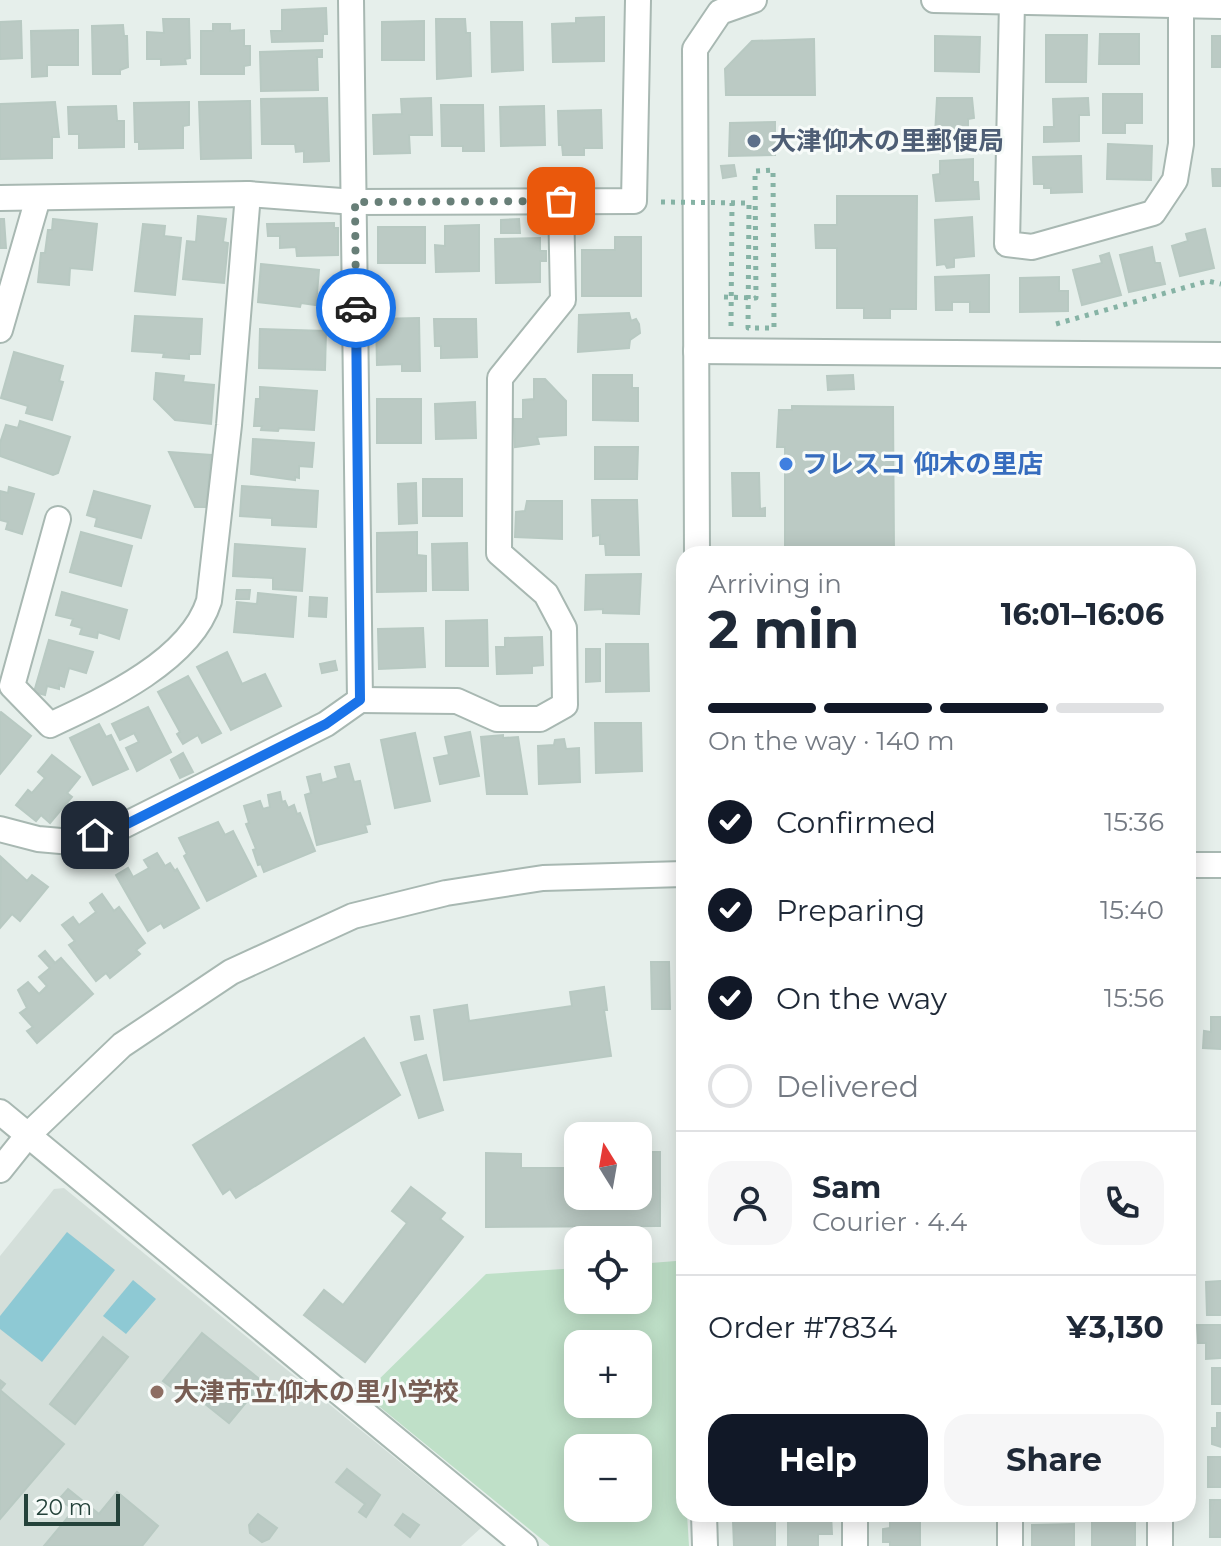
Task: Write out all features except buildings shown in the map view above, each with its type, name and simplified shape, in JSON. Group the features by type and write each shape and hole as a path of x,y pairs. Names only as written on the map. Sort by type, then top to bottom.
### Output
{"street":[{"path":"351,0 360,700"},
{"path":"0,198 248,194 355,202 634,201 638,0"},
{"path":"697,546 695,49 720,12 754,0"},
{"path":"934,0 1221,6"},
{"path":"1012,2 1007,244 1032,247 1153,213 1169,191 1179,167 1181,144 1181,5"},
{"path":"58,519 12,686 50,725 112,693 170,657 204,617 209,601 229,425 248,194"},
{"path":"0,330 38,198"},
{"path":"0,829 38,839 72,842 117,829 326,724 360,700 457,701 497,719 540,719 565,705 564,628 546,594 499,553 500,378 563,300 561,201"},
{"path":"696,351 1221,355"},
{"path":"1196,865 1221,865"},
{"path":"0,1170 28,1135 122,1045 231,972 353,916 446,893 543,878 676,874"},
{"path":"0,1112 525,1546"},
{"path":"704,1522 705,1546"},
{"path":"855,1522 855,1546"},
{"path":"1010,1522 1010,1546"},
{"path":"1160,1522 1160,1546"}],"path":[{"path":"661,202 749,203 748,328 774,328 773,170 755,171 756,298"},
{"path":"731,297 732,203"},
{"path":"1043,328 1208,281 1221,284"}],"shaded area":[{"name":"大津市立仰木の里小学校","path":"64,1188 481,1528 461,1546 0,1546 0,1256 54,1189"}],"green space":[{"path":"676,1261 676,1522 688,1522 689,1546 550,1546 364,1394 486,1274 564,1269 564,1314 652,1314 652,1263"}],"water":[{"path":"67,1232 115,1270 42,1362 0,1329 0,1316"},
{"path":"133,1280 156,1299 126,1334 103,1316"}],"way so far":[{"path":"356,308 355,202 561,201"}],"place":[{"name":"大津仰木の里郵便局","path":"754,141"},
{"name":"フレスコ 仰木の里店","path":"786,464"},
{"name":"大津市立仰木の里小学校","path":"157,1392"}],"route":[{"path":"95,835 117,829 326,724 360,700 356,308"}]}
